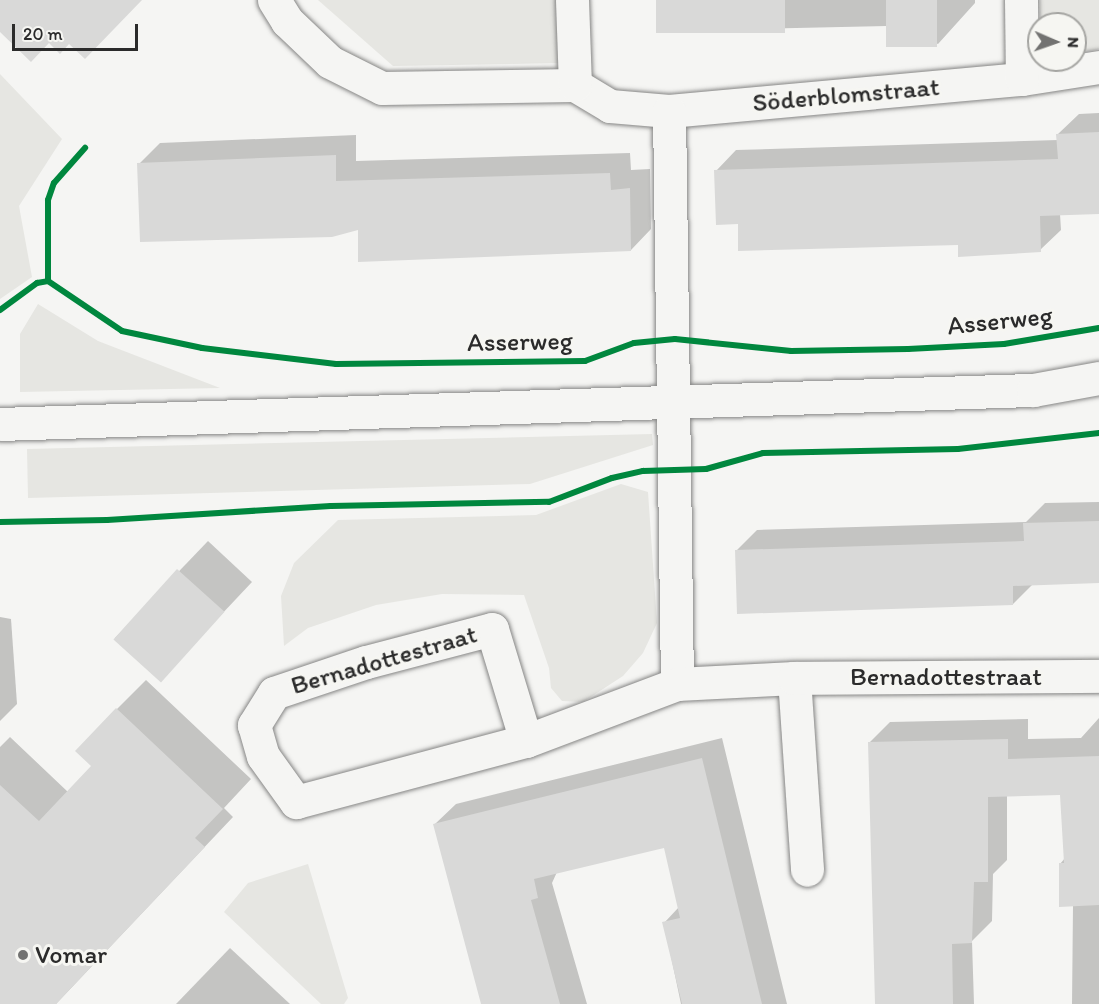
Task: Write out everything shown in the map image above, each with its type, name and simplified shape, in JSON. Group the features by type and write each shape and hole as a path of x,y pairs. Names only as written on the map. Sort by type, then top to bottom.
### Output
{"street":[{"path":"274,0 286,21 330,62 382,88 574,85 572,0"},
{"path":"1022,0 1022,79"},
{"name":"Söderblomstraat","path":"574,85 610,106 669,111 1022,79 1099,67"},
{"path":"669,111 677,684"},
{"path":"0,424 674,404 1033,390 1099,378"},
{"name":"Bernadottestraat","path":"526,741 492,629 366,662 274,693 254,725 263,756 296,802 526,741 677,684 794,678 1099,676"},
{"path":"794,678 807,870"}],"shaded area":[{"path":"318,0 561,0 560,63 393,66"},
{"path":"1040,0 1099,0 1099,49 1087,52 1087,12 1040,12"},
{"path":"0,74 62,139 19,206 32,277 0,299"},
{"path":"38,304 98,341 220,388 20,392 20,334"},
{"path":"652,434 653,445 530,484 28,498 27,449"},
{"path":"621,484 648,492 657,623 643,653 623,676 583,702 562,701 551,688 549,668 524,595 442,594 376,605 308,628 284,646 281,596 294,563 338,520 536,515"},
{"path":"0,617 11,619 17,704 0,721"},
{"path":"308,864 348,998 344,1004 321,1004 224,912 248,883"}],"building":[{"path":"0,0 142,0 85,59 69,44 60,54 49,43 31,62 0,32"},
{"path":"656,0 785,0 785,33 656,33"},
{"path":"886,0 937,0 937,47 886,47"},
{"path":"1099,132 1099,214 1040,216 1041,252 958,257 958,245 738,251 738,224 716,225 714,170 1058,159 1056,134"},
{"path":"336,155 336,181 610,173 611,190 630,188 631,251 358,262 358,230 332,237 140,242 137,163"},
{"path":"1099,521 1099,583 1013,586 1013,605 737,614 735,550 1024,541 1023,523"},
{"path":"177,569 225,612 161,682 113,640"},
{"path":"116,708 223,809 195,838 205,847 56,1004 0,1004 0,785 39,821 91,766 75,751"},
{"path":"1008,739 1008,759 1099,756 1099,905 1059,907 1059,863 1064,863 1060,795 988,797 988,882 974,882 972,943 952,944 953,1004 875,1004 868,742"},
{"path":"702,758 762,1004 682,1004 662,922 680,918 664,848 534,879 538,898 531,900 560,1004 481,1004 433,824"}],"cycle path":[{"path":"48,281 48,200 54,183 85,148"},
{"name":"Asserweg","path":"0,310 37,283 48,281 122,331 202,348 336,364 585,361 634,343 675,339 791,351 908,349 1004,344 1099,328"},
{"path":"0,522 107,520 331,506 549,502 612,478 643,471 706,469 763,453 958,449 1099,433"}],"place":[{"name":"Vomar","path":"23,955"}]}
